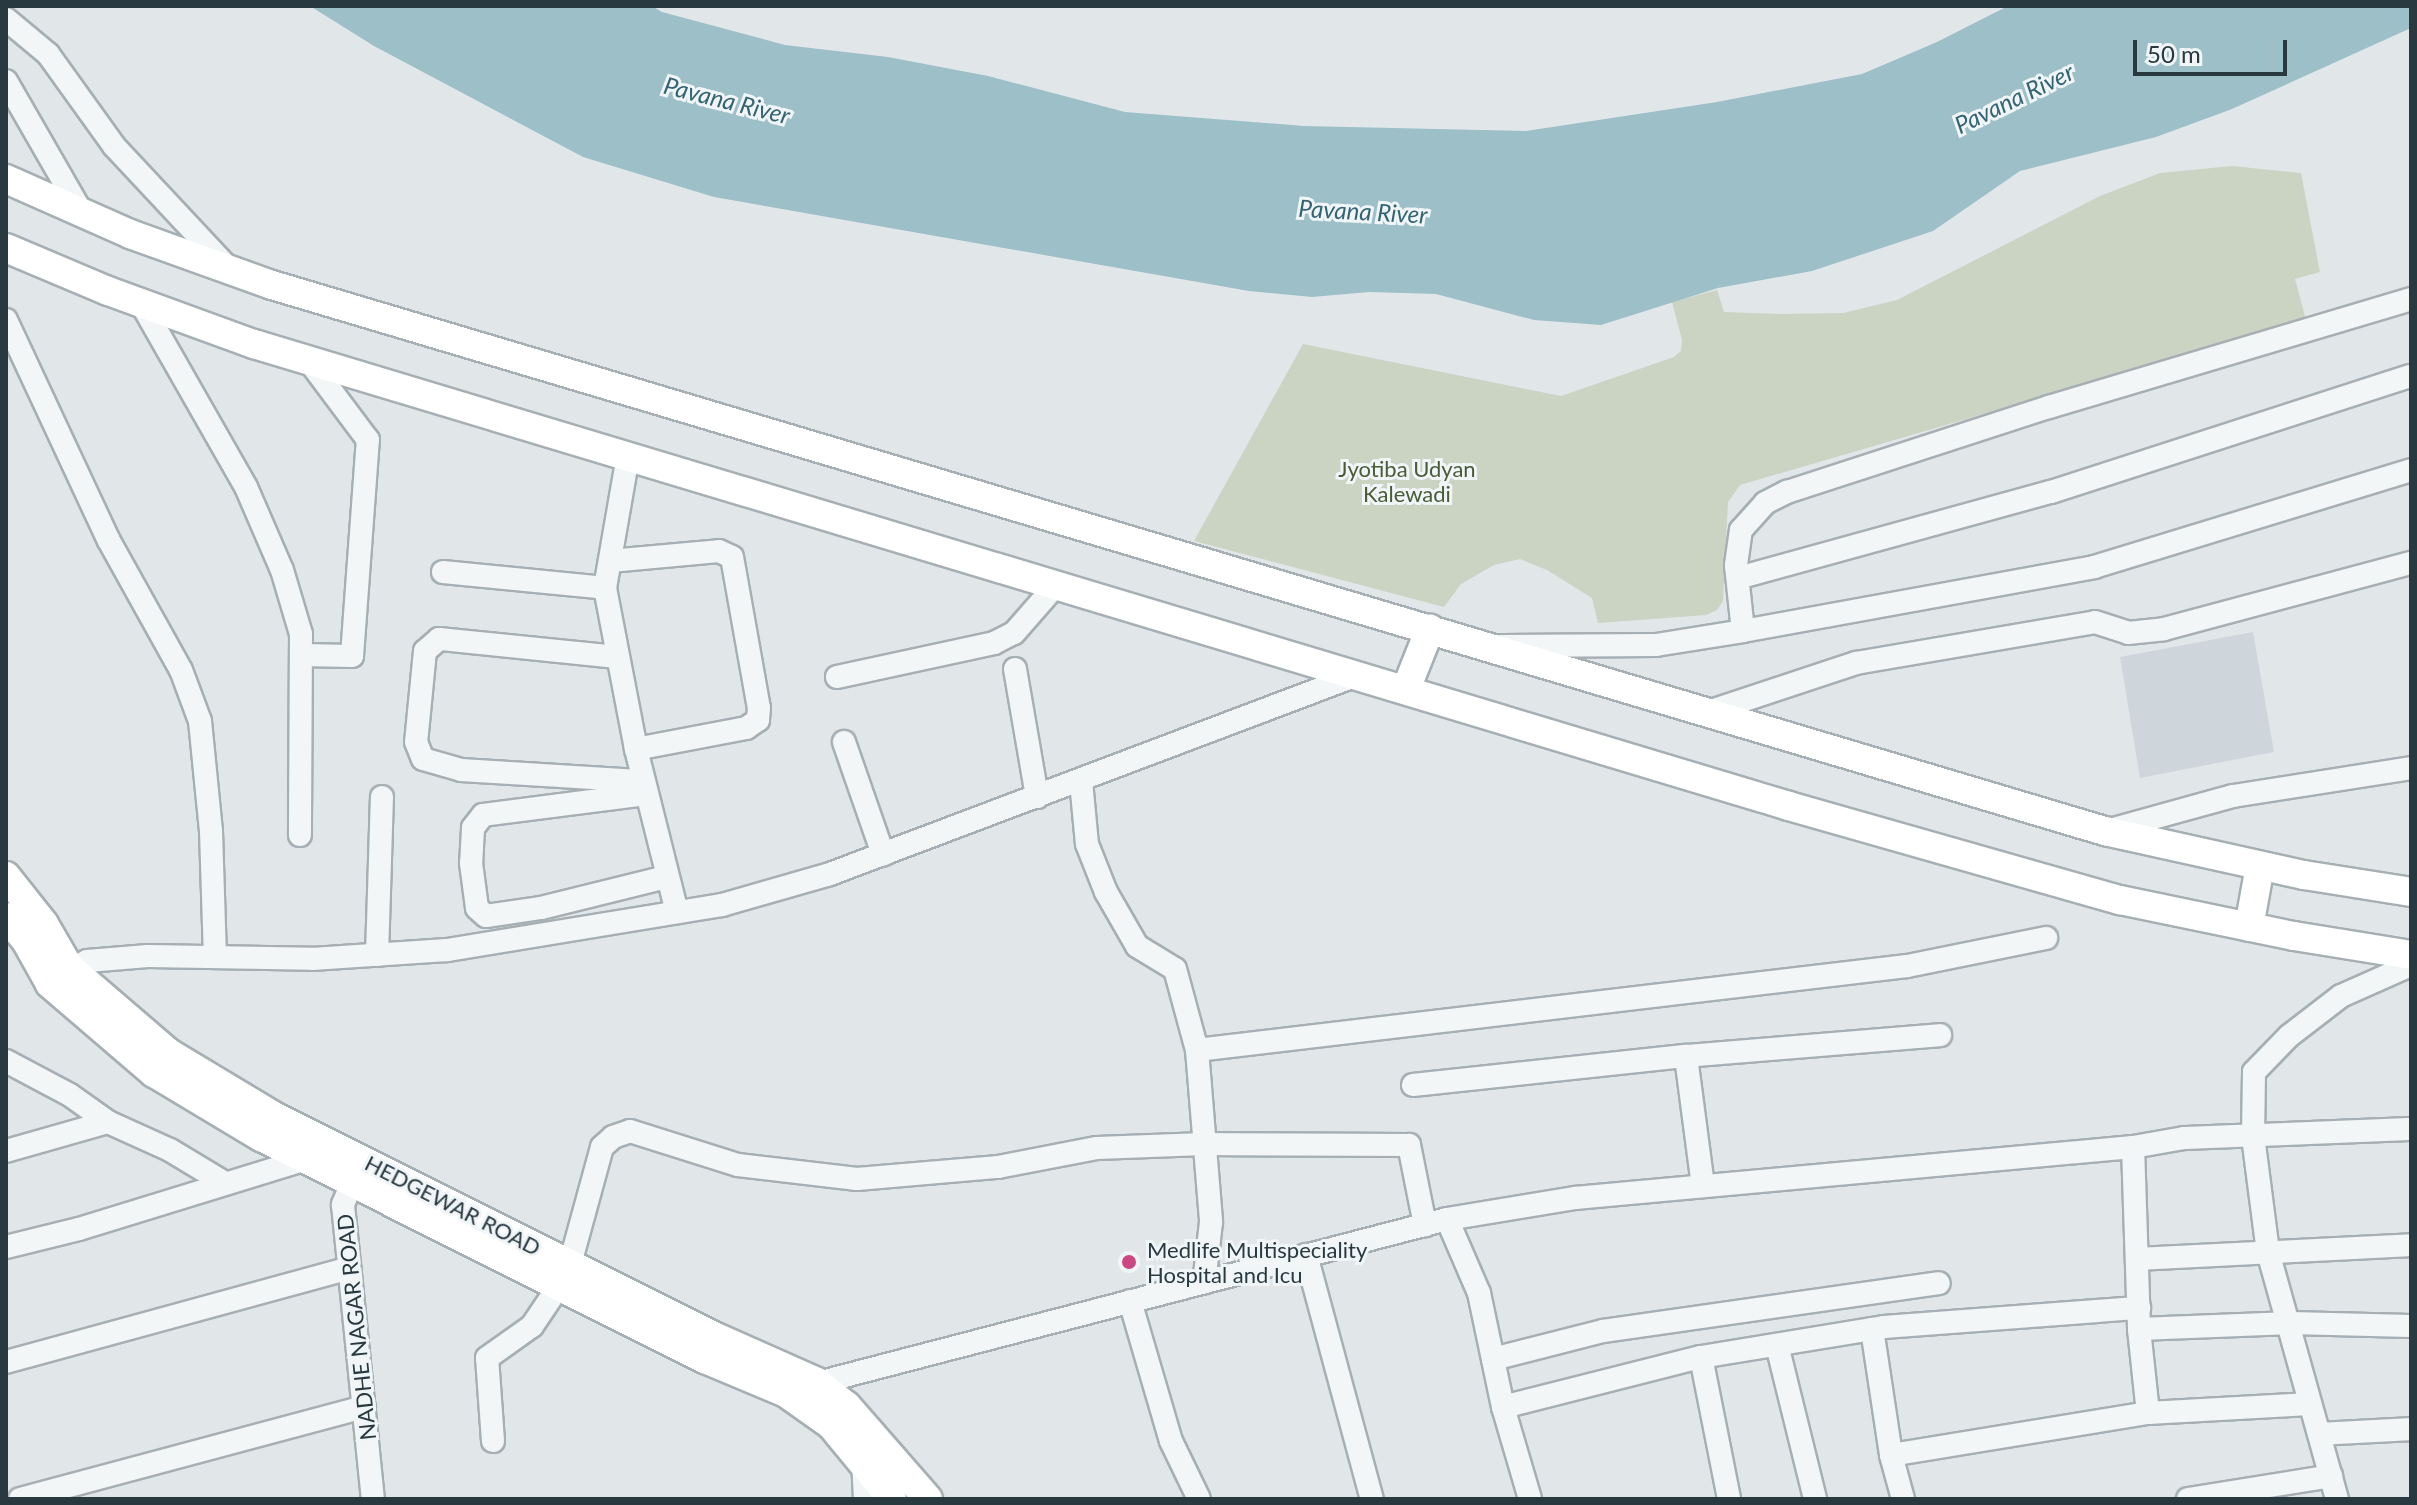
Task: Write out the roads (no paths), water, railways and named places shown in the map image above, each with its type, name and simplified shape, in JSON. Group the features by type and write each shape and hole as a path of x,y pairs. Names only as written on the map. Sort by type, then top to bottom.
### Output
{"main road":[{"path":"6,179 82,213 288,290 2105,831 2260,866 2411,892"},
{"path":"6,248 141,303 309,361 1789,806 2120,900 2249,927 2411,955"},
{"path":"1406,689 1430,629"},
{"path":"2249,927 2260,866"},
{"name":"HEDGEWAR ROAD","path":"6,876 44,924 60,976 169,1053 357,1170 565,1275 705,1359 786,1393 831,1425 892,1499"},
{"name":"HEDGEWAR ROAD","path":"6,917 154,1073 199,1102 306,1159 357,1170"},
{"name":"HEDGEWAR ROAD","path":"565,1275 817,1382 847,1406 928,1499"}],"street":[{"path":"6,19 48,54 114,146 228,269"},
{"path":"6,81 82,213"},
{"path":"1743,631 1736,550 1741,530 1765,503 1787,492 2049,407 2411,299"},
{"path":"141,303 246,487 282,570 301,634 300,835"},
{"path":"6,320 108,539 181,670 200,721 211,831 215,957"},
{"path":"301,655 352,656 368,440 309,361"},
{"path":"1738,578 2051,492 2411,376"},
{"path":"628,456 605,588 644,787 677,912"},
{"path":"1488,647 1656,645 2094,567 2411,470"},
{"path":"610,561 719,551 732,557 759,708 758,720 746,728 636,749"},
{"path":"1708,712 1856,663 2095,622 2128,633 2164,629 2411,563"},
{"path":"443,572 605,588"},
{"path":"837,677 994,643 1014,633 1056,585"},
{"path":"617,657 439,639 425,651 416,742 423,759 461,770 644,787"},
{"path":"1015,669 1037,797"},
{"path":"60,976 87,961 148,956 312,959 447,950 722,905 830,874 1357,675"},
{"path":"844,742 883,854"},
{"path":"2105,831 2233,796 2339,776 2411,768"},
{"path":"1081,781 1087,844 1106,892 1137,946 1175,969 1197,1050 1211,1222 1204,1283"},
{"path":"644,787 483,815 473,828 471,863 477,908 486,916 541,908 666,877"},
{"path":"377,955 382,797"},
{"path":"1197,1050 1907,966 2046,938"},
{"path":"2338,1499 2310,1404 2291,1323 2268,1252 2253,1137 2254,1072 2289,1036 2341,996 2411,965"},
{"path":"1413,1085 1686,1056 1940,1035"},
{"path":"1686,1056 1703,1186"},
{"path":"6,1061 70,1095 108,1122 170,1150 223,1182"},
{"path":"6,1151 108,1122"},
{"path":"786,1393 817,1382 1436,1222 1575,1198 2133,1147 2184,1138 2411,1129"},
{"path":"493,1441 487,1358 532,1326 565,1275 602,1147 613,1137 630,1131 738,1165 857,1179 998,1167 1097,1148 1204,1144 1409,1145 1436,1222 1479,1293 1503,1407 1530,1499"},
{"path":"2133,1147 2139,1318 2148,1413"},
{"path":"6,1247 79,1229 223,1182 306,1159"},
{"name":"NADHE NAGAR ROAD","path":"357,1170 343,1205 373,1499"},
{"path":"2138,1259 2411,1245"},
{"path":"1306,1255 1372,1499"},
{"path":"6,1362 349,1268"},
{"path":"1493,1359 1603,1331 1939,1283"},
{"path":"1130,1301 1171,1441 1199,1499"},
{"path":"1503,1407 1701,1357 1872,1329 2139,1318 2411,1326"},
{"path":"1872,1329 1891,1455 1903,1499"},
{"path":"1777,1345 1815,1499"},
{"path":"1701,1357 1729,1499"},
{"path":"1891,1455 2148,1413 2310,1404"},
{"path":"20,1499 364,1407"},
{"path":"2320,1434 2411,1429"},
{"path":"865,1499 863,1465 884,1446"},
{"path":"2190,1499 2331,1476"}],"water":[{"name":"Pavana River","path":"310,6 652,6 662,12 785,45 888,57 988,76 1125,112 1304,126 1526,131 1717,102 1862,74 1937,42 2008,6 2411,6 2411,28 2232,109 2156,137 2020,171 1933,231 1812,271 1718,288 1601,325 1534,320 1436,294 1369,292 1312,297 1249,291 714,197 583,157 374,46"}],"place":[{"name":"Medlife Multispeciality Hospital and Icu","path":"1129,1262"}],"park label":[{"name":"Jyotiba Udyan Kalewadi","path":"1407,480"}]}
